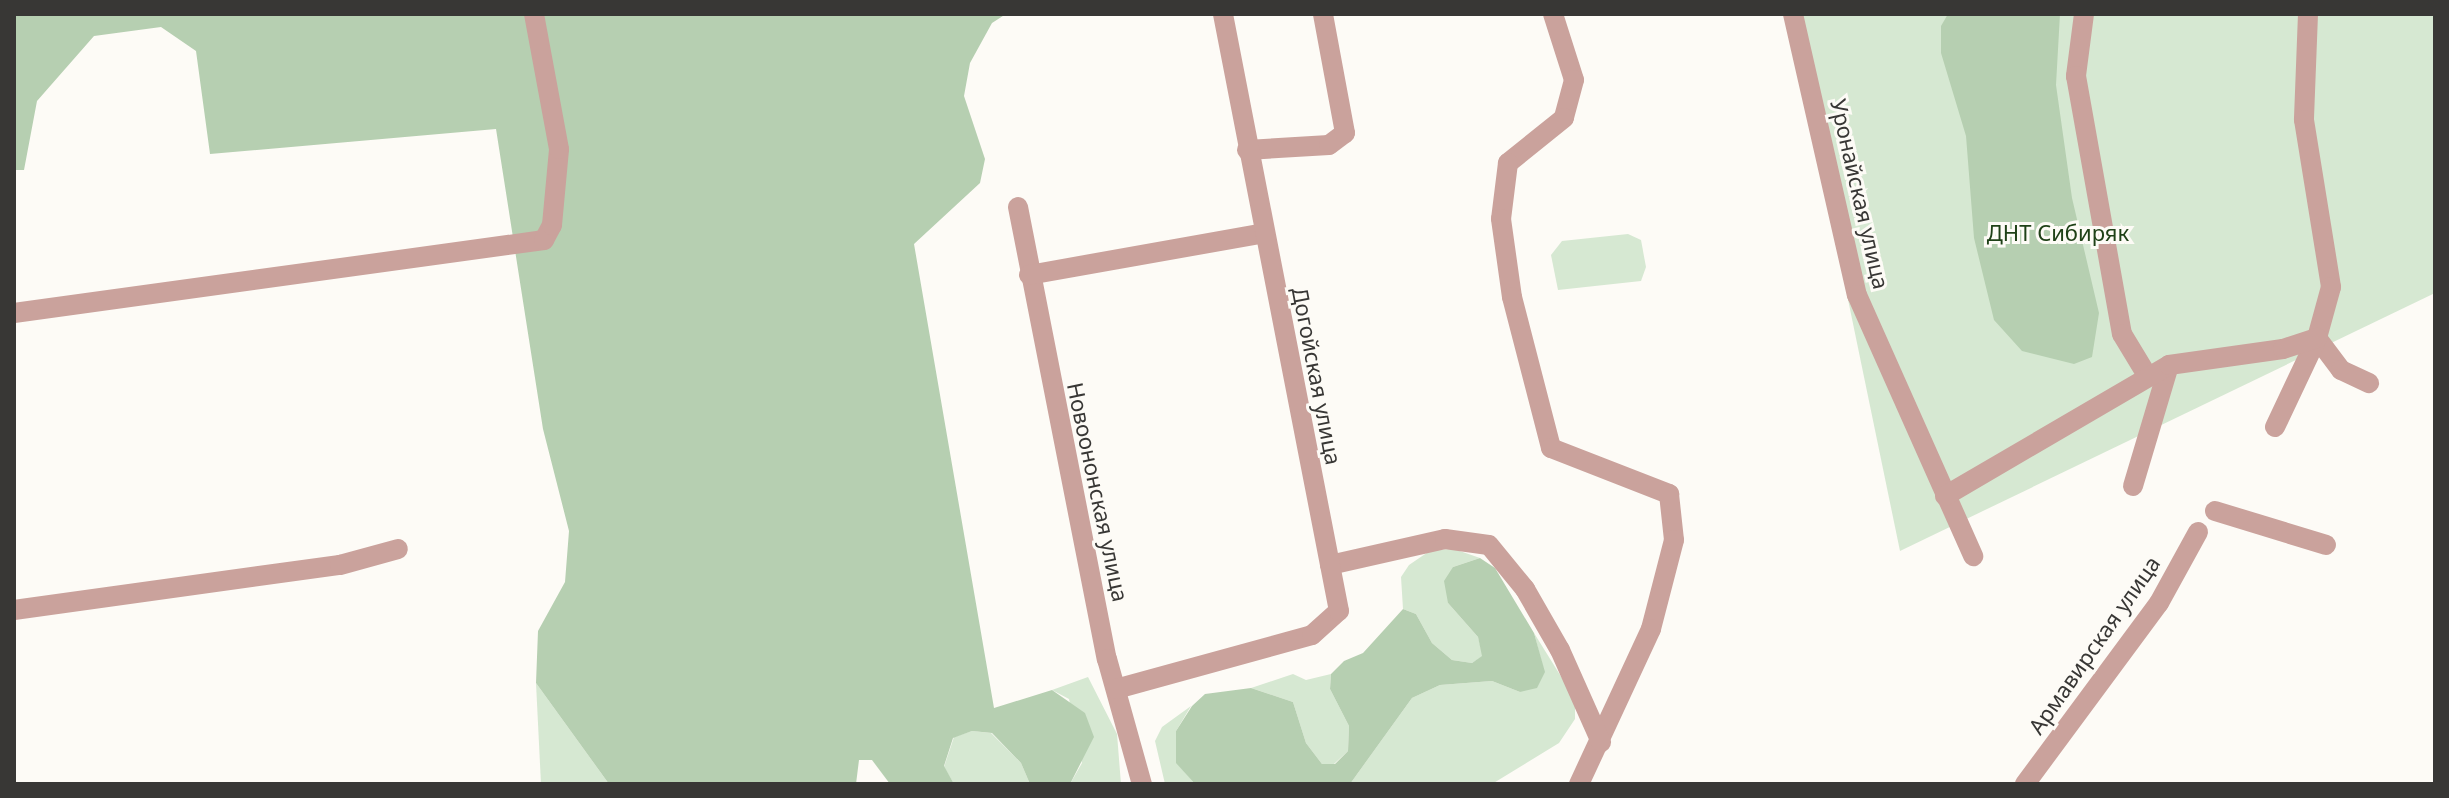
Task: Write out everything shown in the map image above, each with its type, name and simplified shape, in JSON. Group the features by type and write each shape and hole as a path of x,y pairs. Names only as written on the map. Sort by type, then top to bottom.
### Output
{"street":[{"path":"14,313 544,240 552,225 559,149 534,14"},
{"name":"Догойская улица","path":"1116,689 1312,635 1339,611 1223,14"},
{"path":"1247,150 1329,145 1345,133 1323,14"},
{"path":"1553,14 1574,80 1564,118 1508,163 1501,219 1512,297 1551,448 1669,494 1674,540 1651,629 1579,784"},
{"name":"Уронайская улица","path":"1793,14 1857,295 1973,556"},
{"path":"2084,14 2076,76 2122,334 2148,377"},
{"path":"2275,427 2317,338 2331,287 2304,120 2308,14"},
{"name":"Новоононская улица","path":"1018,207 1029,275 1116,689 1142,784"},
{"path":"1029,275 1264,233"},
{"path":"1945,496 2169,365 2283,349 2317,338"},
{"path":"2317,338 2341,370 2369,383"},
{"path":"2133,486 2169,365"},
{"path":"2215,511 2326,545"},
{"name":"Армавирская улица","path":"2025,784 2159,603 2198,532"},
{"path":"1330,565 1445,539 1489,545 1525,589 1560,650 1601,742"},
{"path":"14,610 340,565 398,549"}],"green space":[{"path":"14,14 1006,14 992,23 970,63 964,96 985,159 980,183 914,244 994,708 1052,690 1085,713 1094,737 1070,784 1030,784 1021,763 992,733 972,731 953,738 944,766 954,784 890,784 872,760 859,760 856,784 609,784 536,683 538,631 565,582 569,531 543,429 496,129 210,154 196,51 161,27 94,36 37,101 24,170 14,170"},
{"name":"ДНТ Сибиряк","path":"1789,14 2435,14 2435,293 1900,551"},
{"path":"1948,14 2060,14 2056,85 2072,198 2099,313 2092,357 2074,364 2022,351 1994,320 1974,238 1966,136 1941,53 1941,26"},
{"path":"1628,234 1641,240 1646,267 1641,281 1558,290 1551,255 1562,241"},
{"path":"1454,549 1480,558 1453,567 1448,603 1478,637 1483,656 1472,663 1452,660 1432,643 1416,614 1403,609 1401,577 1409,565 1431,550"},
{"path":"1480,558 1495,568 1534,633 1545,672 1537,688 1520,692 1492,681 1440,685 1412,698 1350,784 1195,784 1176,763 1176,731 1192,706 1205,694 1251,688 1293,702 1306,743 1322,764 1335,764 1348,751 1349,726 1330,689 1331,674 1344,661 1363,653 1403,609 1416,614 1432,643 1452,660 1472,663 1482,656 1478,637 1448,603 1444,581 1453,567"},
{"path":"1534,633 1575,699 1575,719 1559,743 1492,784 1350,784 1412,698 1440,685 1492,681 1520,692 1544,671"},
{"path":"1293,674 1306,680 1331,674 1330,689 1349,726 1348,751 1334,764 1322,764 1306,743 1293,702 1251,688"},
{"path":"1088,677 1117,734 1121,784 1070,784 1082,763 1069,699 1052,690"},
{"path":"536,683 609,784 541,784"},
{"path":"1191,706 1176,731 1176,762 1195,784 1165,784 1155,741 1162,727"},
{"path":"972,731 991,733 1021,763 1030,784 954,784 944,767 954,737"}]}
